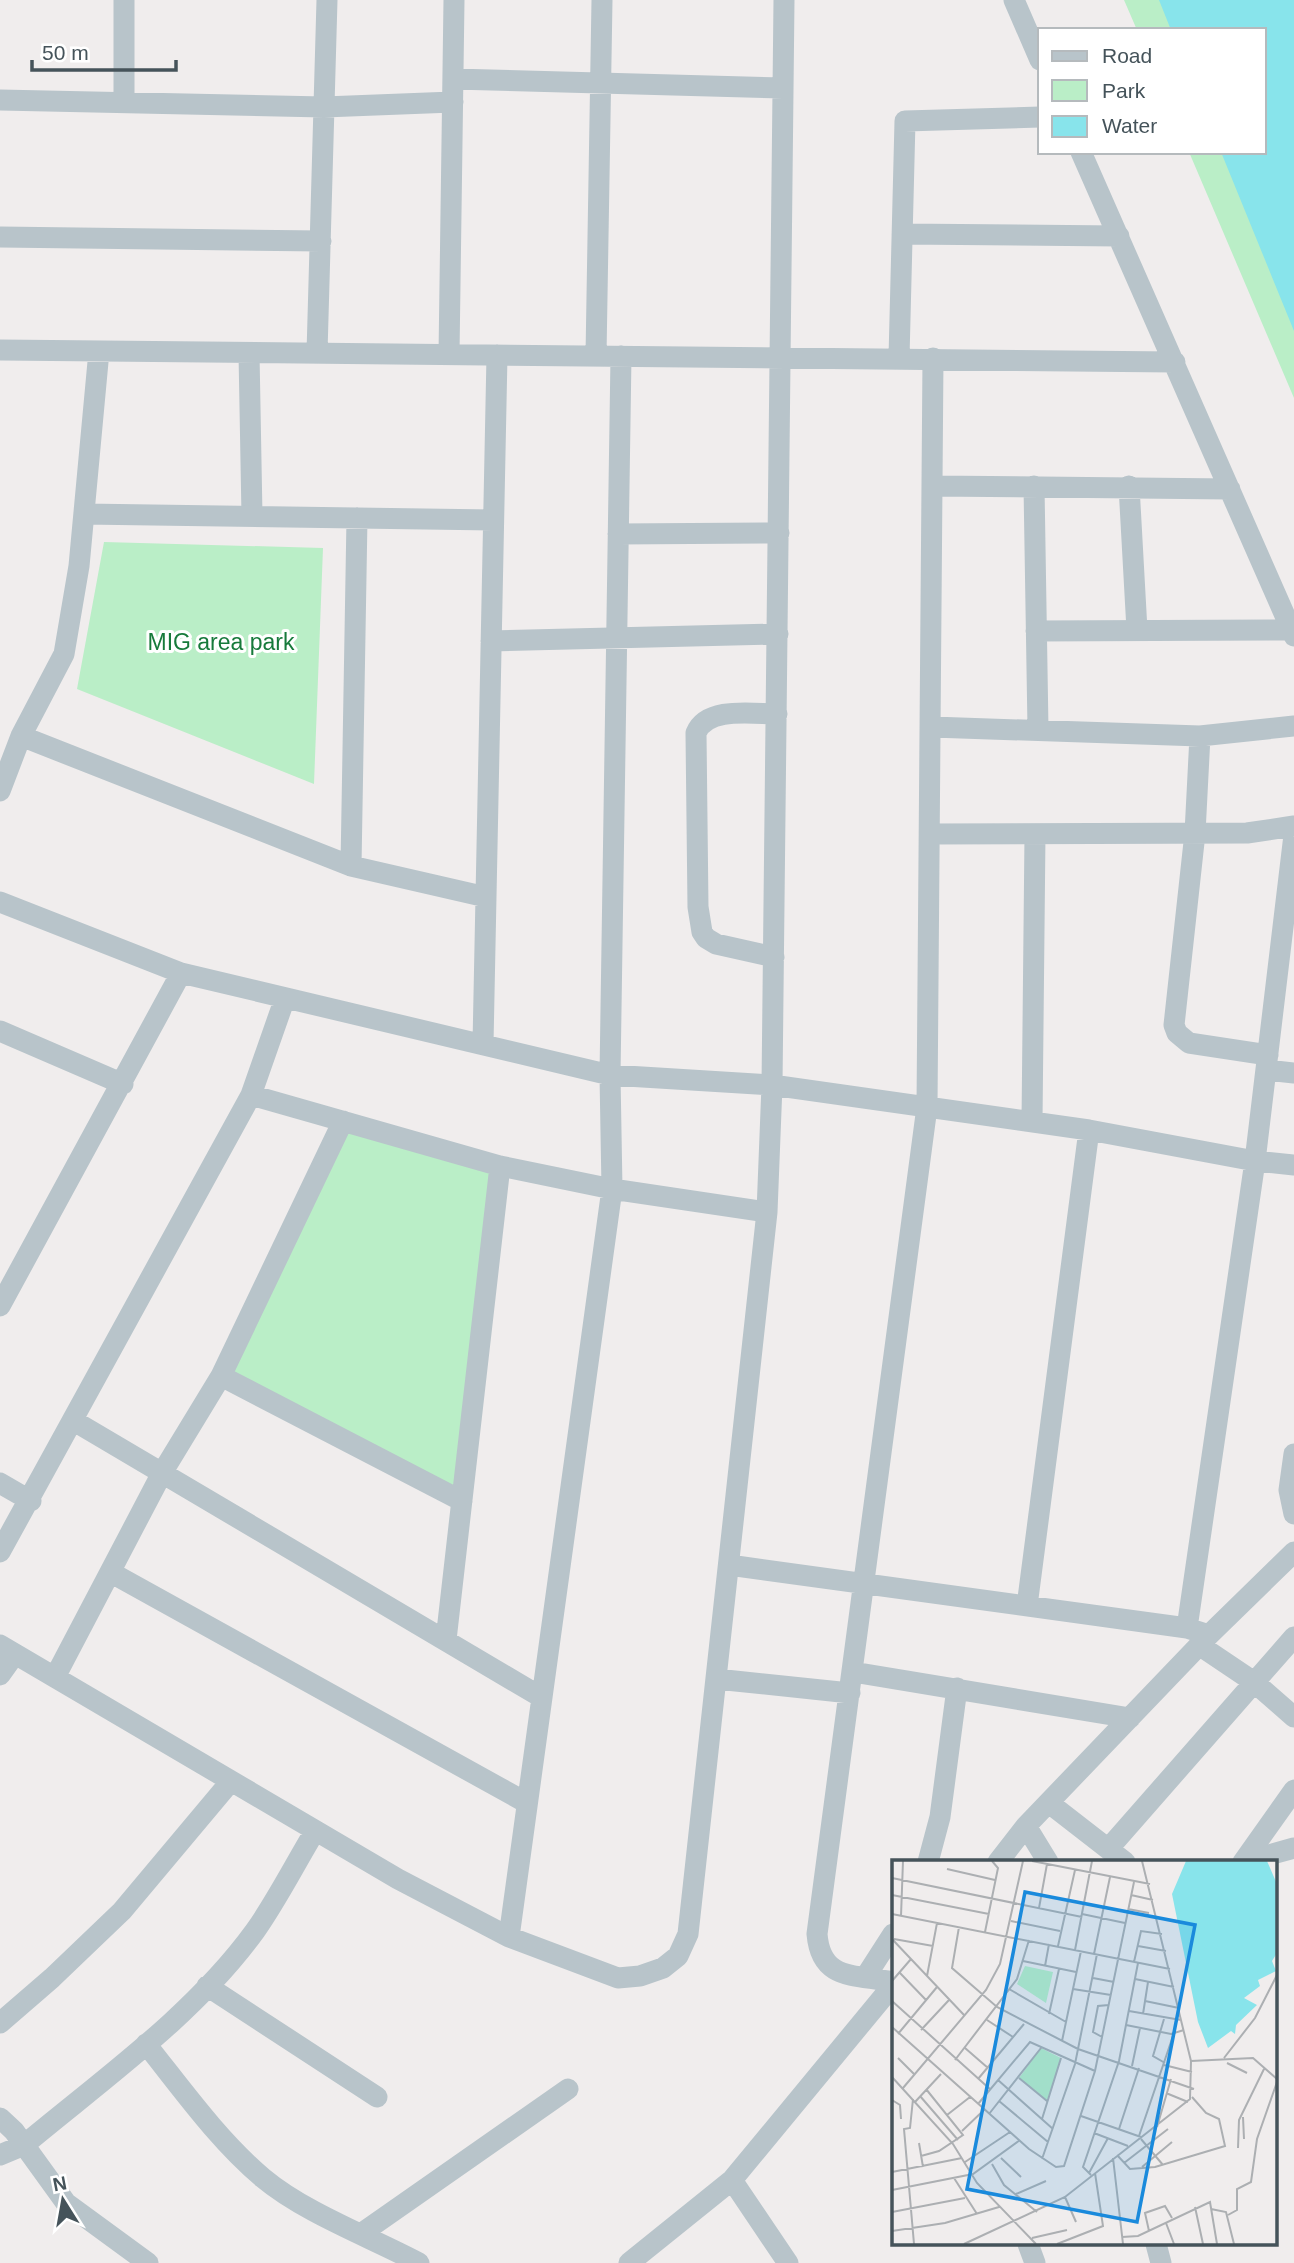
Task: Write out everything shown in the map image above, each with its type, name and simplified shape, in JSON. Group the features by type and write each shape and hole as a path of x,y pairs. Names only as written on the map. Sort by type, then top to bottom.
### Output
{"street":[{"path":"124,0 124,103"},
{"path":"317,353 327,0"},
{"path":"449,355 454,0"},
{"path":"596,356 602,0"},
{"path":"0,1675 7,1649 398,1879 509,1937 618,1978 640,1976 663,1968 678,1956 688,1934 767,1212 774,957 784,0"},
{"path":"1014,0 1038,55"},
{"path":"453,79 783,88"},
{"path":"0,100 324,107 453,102"},
{"path":"899,358 905,121 1038,117"},
{"path":"1036,631 1293,633 1082,154"},
{"path":"902,234 1119,236"},
{"path":"0,237 321,241"},
{"path":"0,350 1175,362"},
{"path":"0,791 21,736 64,654 79,566 99,351"},
{"path":"249,353 251,516"},
{"path":"483,1044 497,355"},
{"path":"509,1937 612,1189 610,1075 621,356"},
{"path":"892,1983 840,1973 824,1963 818,1951 817,1934 927,1107 932,834 933,358"},
{"path":"933,486 1230,489"},
{"path":"1034,486 1038,729"},
{"path":"1129,486 1137,630"},
{"path":"84,514 493,520"},
{"path":"351,866 357,518"},
{"path":"618,534 779,533"},
{"path":"491,641 778,634"},
{"path":"774,957 716,944 702,932 698,907 696,733 704,721 717,716 777,714"},
{"path":"932,727 1200,736 1294,726"},
{"path":"21,736 351,866 486,897"},
{"path":"1200,736 1195,833 1174,1016 1177,1033 1189,1043 1267,1063 1294,1073"},
{"path":"932,834 1247,833 1294,826"},
{"path":"1032,1122 1035,834"},
{"path":"1198,1636 1294,835"},
{"path":"0,902 181,973 610,1075 772,1085 1089,1130 1255,1161 1294,1165"},
{"path":"0,1306 181,973"},
{"path":"0,1552 31,1501 251,1095 285,998"},
{"path":"0,1031 123,1084"},
{"path":"251,1095 500,1167 612,1189 767,1212"},
{"path":"55,1677 162,1473 221,1376 343,1121"},
{"path":"1027,1606 1089,1130"},
{"path":"446,1640 500,1167"},
{"path":"221,1376 461,1501"},
{"path":"74,1421 541,1697"},
{"path":"1294,1454 1289,1490 1294,1514"},
{"path":"0,1483 31,1501"},
{"path":"1000,1860 1026,1826 1130,1718 1198,1636 1294,1552"},
{"path":"729,1565 1027,1606 1198,1636 1294,1717"},
{"path":"110,1572 527,1803"},
{"path":"1049,1802 1117,1855 1254,1682 1294,1637"},
{"path":"716,1679 957,1688 1130,1718"},
{"path":"929,1860 940,1817 957,1688"},
{"path":"0,2023 122,1912 231,1781"},
{"path":"1244,1860 1294,1790"},
{"path":"1026,1826 1047,1860"},
{"path":"0,2155 24,2145 146,2044 207,1986 255,1931 315,1831"},
{"path":"1250,1860 1294,1848"},
{"path":"866,1976 892,1936"},
{"path":"629,2263 732,2180 892,1984"},
{"path":"207,1986 377,2097"},
{"path":"146,2044 219,2134 263,2178 326,2218 362,2232 419,2263"},
{"path":"362,2232 568,2090"},
{"path":"0,2118 24,2145 66,2203 148,2263"},
{"path":"732,2180 788,2263"},
{"path":"1029,2246 1035,2263"},
{"path":"1157,2246 1161,2263"}],"green space":[{"path":"1124,0 1294,0 1294,398 1190,154 1266,154 1266,28 1136,28"},
{"name":"MIG area park","path":"104,542 323,548 314,784 77,689"},
{"path":"343,1121 500,1166 462,1501 221,1376"}],"water":[{"path":"1159,0 1294,0 1294,331 1222,154 1266,154 1266,28 1170,28"}]}
